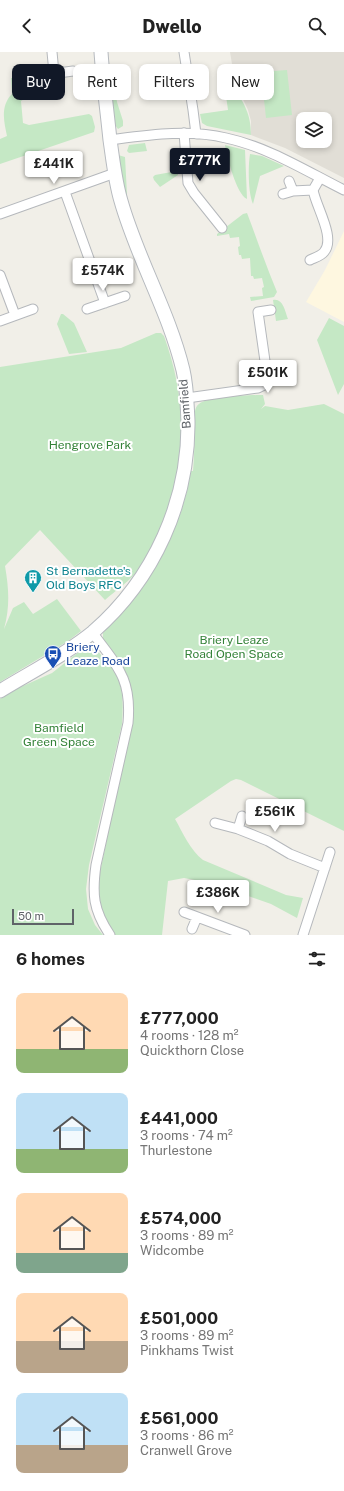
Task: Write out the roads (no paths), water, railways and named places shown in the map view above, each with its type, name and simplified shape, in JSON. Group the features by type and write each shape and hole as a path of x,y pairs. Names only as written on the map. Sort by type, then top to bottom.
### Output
{"street":[{"path":"52,52 53,64"},
{"name":"Bamfield","path":"0,691 64,652 92,632 117,608 145,573 162,541 170,522 183,480 188,431 187,398 183,371 177,347 129,228 120,199 110,140 101,52"},
{"path":"184,52 196,134"},
{"path":"65,72 73,71"},
{"path":"110,140 160,134 196,134 226,138 268,152 344,190"},
{"path":"184,134 188,183 194,193 222,228"},
{"path":"0,214 115,173"},
{"path":"310,260 323,253 328,244 328,235 314,199 313,190 320,178"},
{"path":"289,181 293,191"},
{"path":"283,194 293,191 313,190"},
{"path":"65,192 105,303"},
{"path":"0,275 15,315"},
{"path":"88,309 125,296"},
{"path":"0,321 33,309"},
{"path":"187,398 258,388 264,385 267,375 258,312 271,310"},
{"path":"92,632 121,671 126,685 130,705 128,723 93,884 97,911 102,924 110,935"},
{"path":"238,829 242,816"},
{"path":"215,823 238,829 268,841 290,854 325,868"},
{"path":"303,935 330,852"},
{"path":"184,912 245,935"},
{"path":"192,929 196,917"}],"place":[{"name":"St Bernadette's Old Boys RFC","path":"33,593"},
{"name":"Briery Leaze Road","path":"53,669"}],"park label":[{"name":"Hengrove Park","path":"90,445"},
{"name":"Briery Leaze Road Open Space","path":"234,647"},
{"name":"Bamfield Green Space","path":"59,735"}]}
